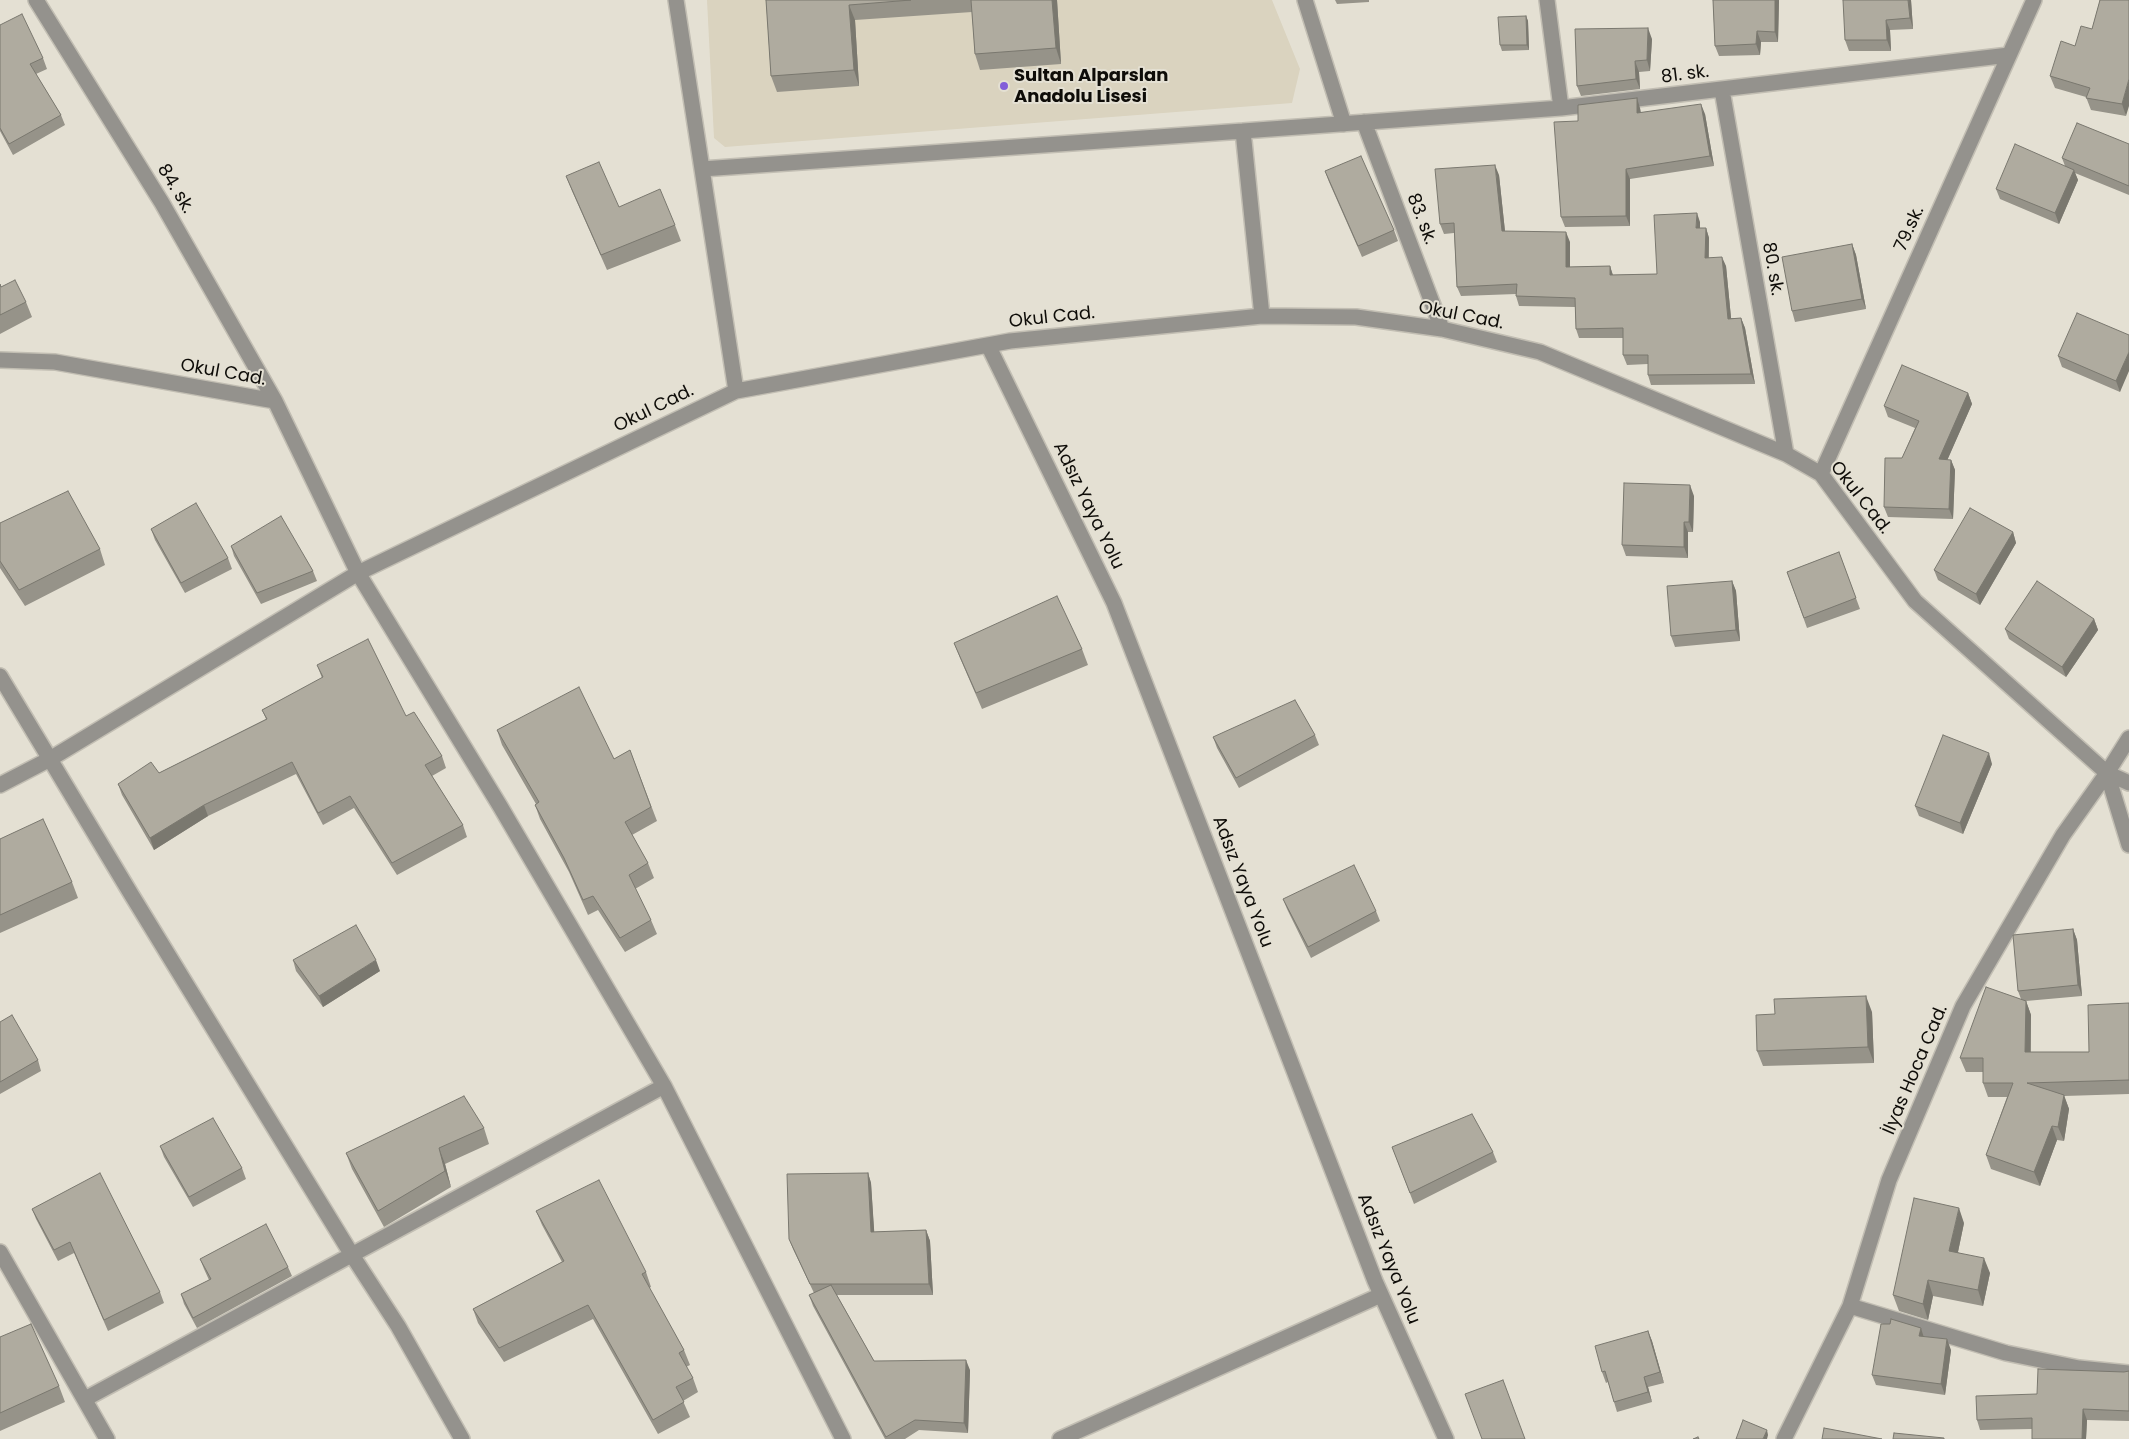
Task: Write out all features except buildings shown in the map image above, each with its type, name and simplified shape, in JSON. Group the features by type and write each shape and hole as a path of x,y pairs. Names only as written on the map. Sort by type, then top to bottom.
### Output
{"street":[{"name":"84. sk.","path":"36,0 162,204 275,401"},
{"path":"676,0 736,390"},
{"path":"1305,0 1344,124"},
{"path":"1547,0 1561,108"},
{"name":"79.sk.","path":"1822,474 2034,0"},
{"name":"81. sk.","path":"702,169 1561,108 2009,55"},
{"name":"80. sk.","path":"1722,90 1786,454"},
{"name":"83. sk.","path":"1364,122 1442,329"},
{"path":"1243,131 1262,316"},
{"name":"Okul Cad.","path":"0,360 55,362 275,401 358,573 736,390 1010,341 1262,316 1356,318 1442,329 1540,352 1786,454 1822,474 1915,601 2107,773"},
{"name":"Adsız Yaya Yolu","path":"988,345 1114,603 1381,1295 1446,1439"},
{"path":"0,785 50,759 358,573 500,806 664,1086 843,1439"},
{"path":"0,676 352,1256 398,1326 462,1439"},
{"name":"İlyas Hoca Cad.","path":"1784,1439 1850,1306 1889,1180 1963,1006 2063,835 2107,773 2129,738"},
{"path":"2107,773 2129,783"},
{"path":"2107,773 2129,845"},
{"path":"84,1399 664,1086"},
{"path":"0,1252 108,1439"},
{"path":"1060,1439 1381,1295"},
{"path":"1850,1306 2006,1353 2079,1368 2129,1373"}],"shaded area":[{"name":"Sultan Alparslan Anadolu Lisesi","path":"707,0 1272,0 1300,69 1292,103 725,147 714,138"}],"place":[{"name":"Sultan Alparslan Anadolu Lisesi","path":"1004,86"}]}
